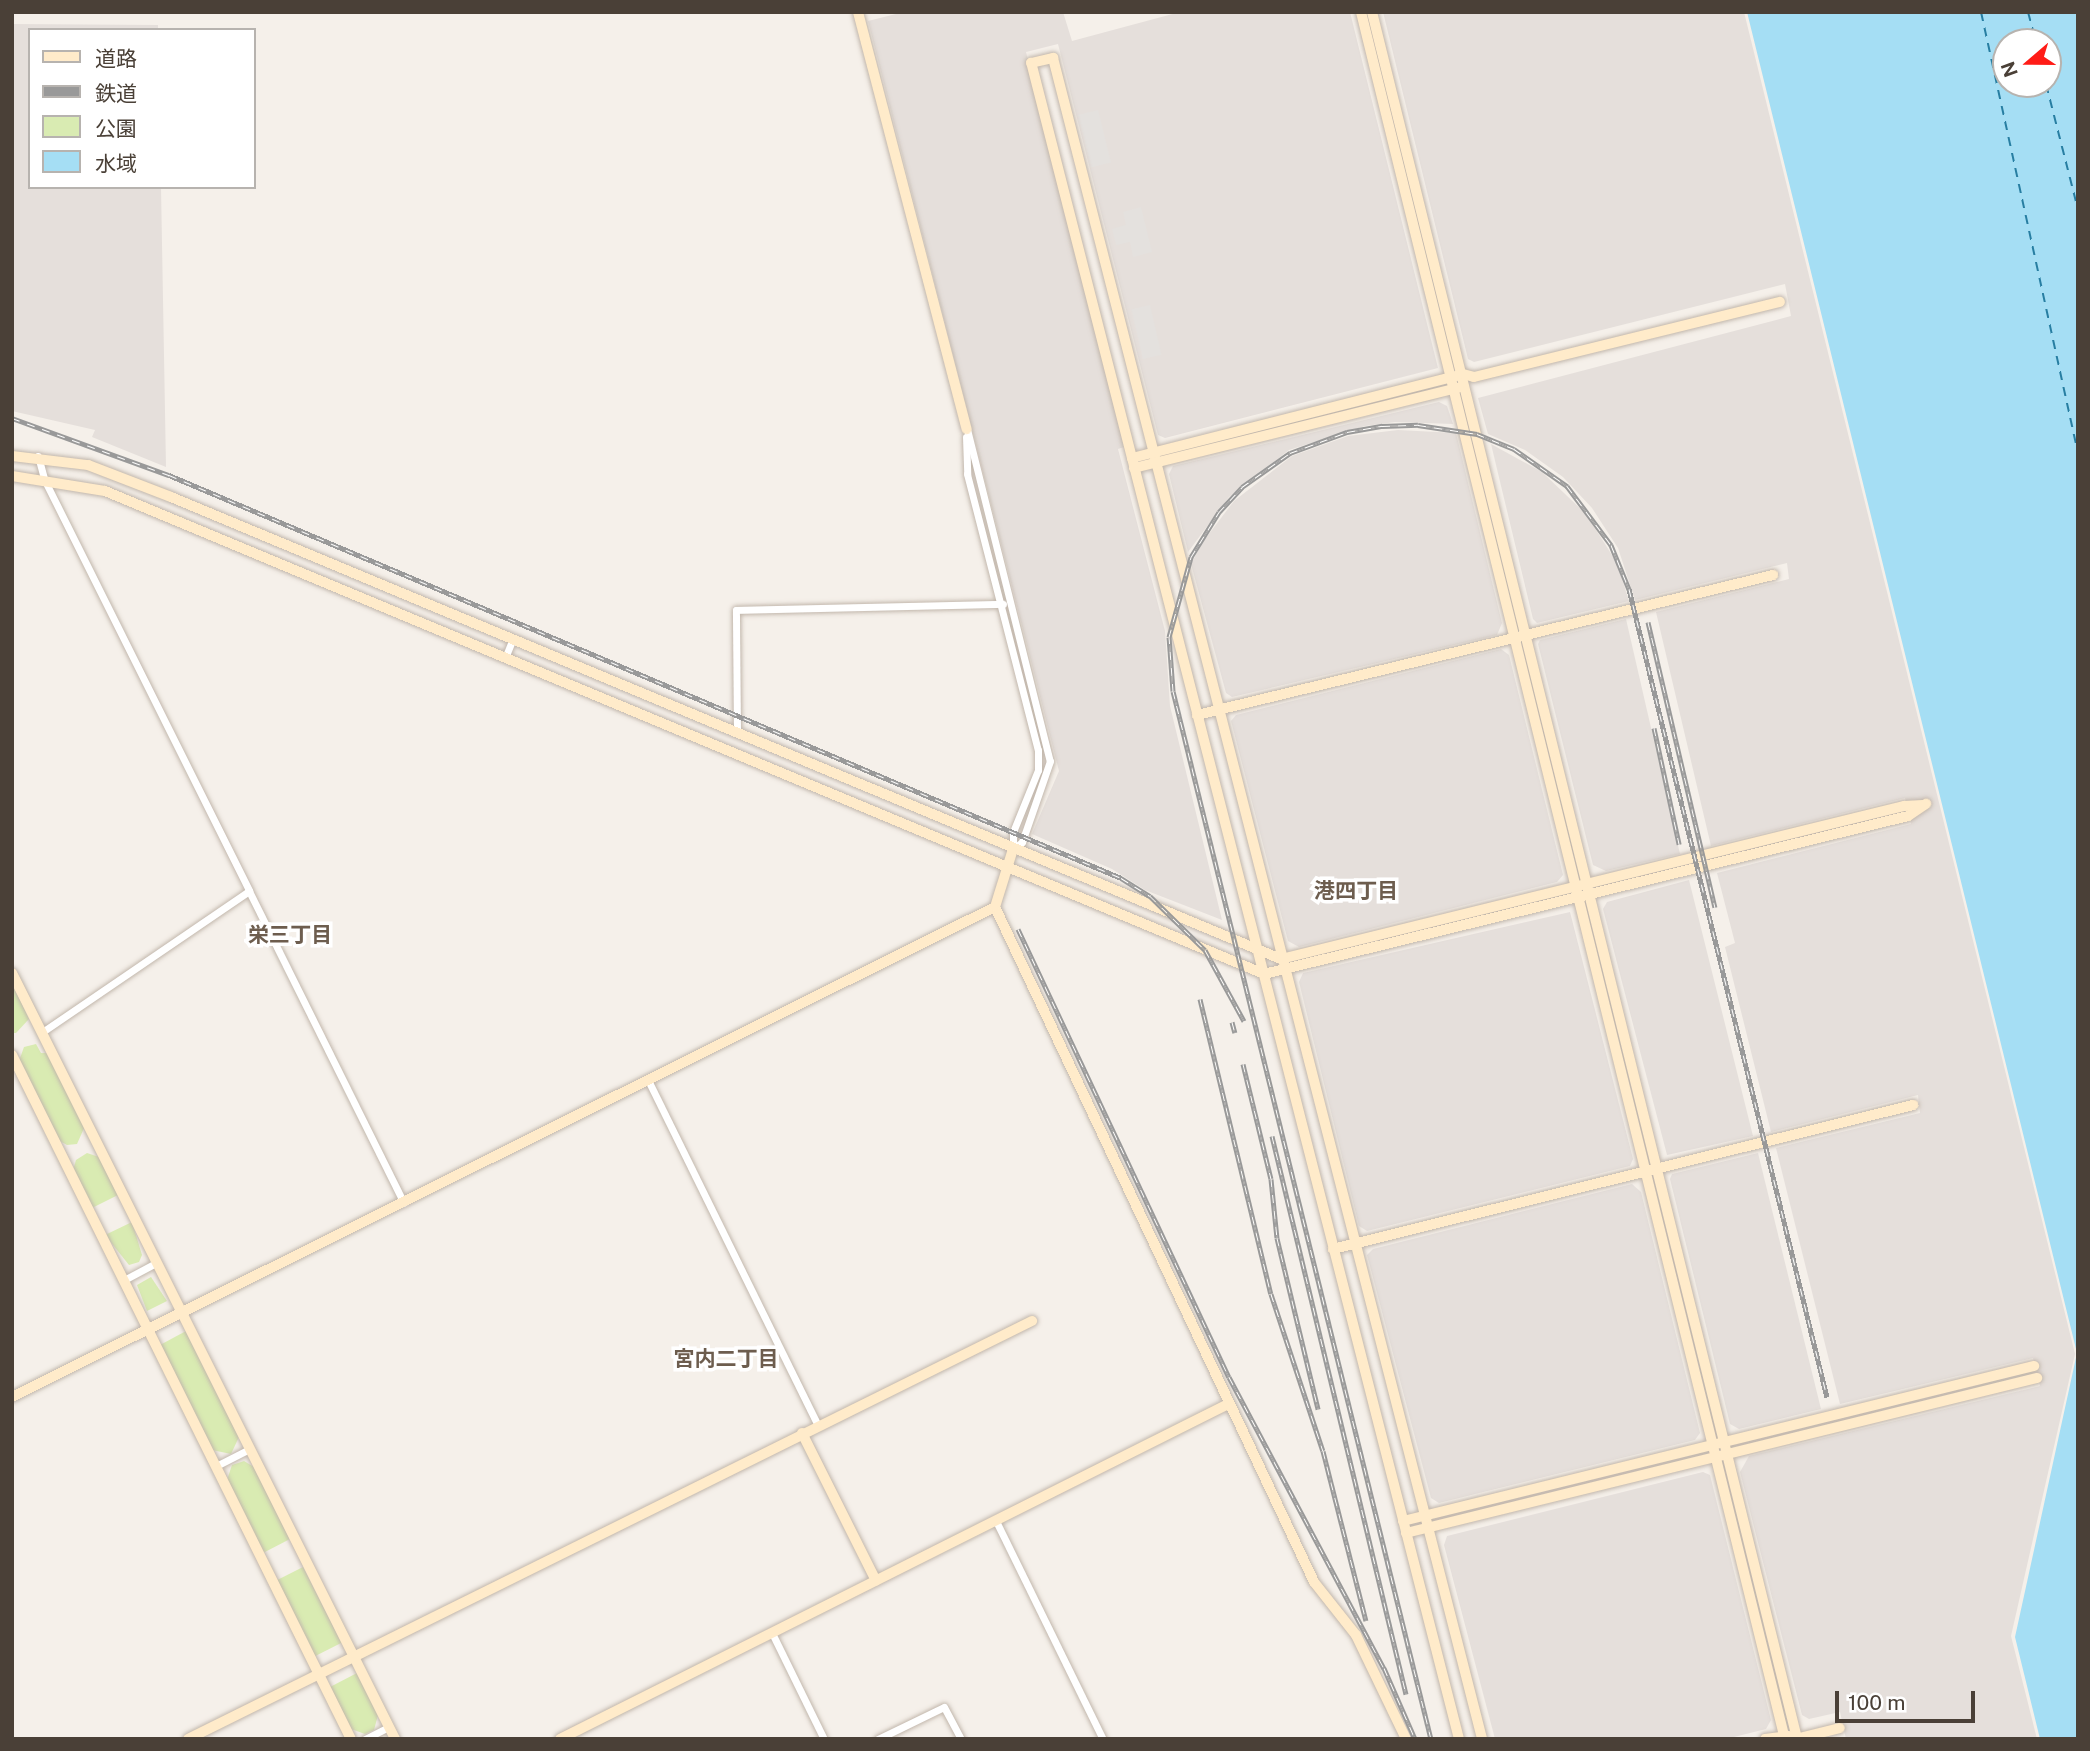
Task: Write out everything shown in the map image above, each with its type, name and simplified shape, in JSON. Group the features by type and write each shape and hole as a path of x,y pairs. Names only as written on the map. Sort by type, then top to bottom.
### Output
{"street":[{"path":"858,12 1051,761 1022,842 1013,849"},
{"path":"1361,12 1463,376 1460,388"},
{"path":"1372,12 1463,376 1460,388 1521,637 1591,896 1784,1737"},
{"path":"1459,1739 1031,63 1053,58 1217,710 1482,1739"},
{"path":"1133,463 1463,376 1780,302"},
{"path":"1153,458 1460,388"},
{"path":"967,429 967,474 1039,761 1013,832 1013,849 995,907 1314,1582 1356,1635 1406,1739"},
{"path":"12,456 38,456 88,465 159,492 1013,849 1283,965 1591,896 1908,816 1926,804 1904,806 1575,887 1283,965 1264,974 106,491 44,478 12,477"},
{"path":"38,456 44,478 404,1203"},
{"path":"1197,715 1773,575"},
{"path":"737,733 736,610 1011,604"},
{"path":"1521,637 1575,887 1653,1170"},
{"path":"505,658 512,641"},
{"path":"42,1032 249,891"},
{"path":"12,1397 995,907"},
{"path":"12,973 395,1739"},
{"path":"12,1055 351,1739"},
{"path":"648,1080 818,1425"},
{"path":"1333,1249 1913,1105"},
{"path":"124,1280 156,1263"},
{"path":"188,1739 1032,1321"},
{"path":"1403,1521 1720,1449 2035,1372"},
{"path":"560,1739 583,1734 772,1633 1228,1404"},
{"path":"802,1433 876,1581"},
{"path":"1406,1533 1720,1449"},
{"path":"1720,1449 1797,1739"},
{"path":"216,1465 249,1450"},
{"path":"996,1521 1103,1739"},
{"path":"772,1633 824,1739"},
{"path":"878,1739 944,1707 961,1739"},
{"path":"365,1739 389,1727"},
{"path":"1765,1739 1797,1739 1840,1728"}],"shaded area":[{"path":"904,12 1063,12 1072,41 1180,12 1350,12 1438,368 1165,438 1158,435 1058,44 1026,52 1124,447 1118,449 1165,631 1170,706 1222,920 1145,890 1112,869 1032,834 1059,771 868,21"},
{"path":"1383,12 1744,12 2075,1354 2011,1636 2037,1739 1846,1739 1840,1712 1809,1719 1802,1715 1740,1472 1749,1456 2040,1386 2033,1358 1840,1404 1776,1148 1920,1113 1918,1095 1771,1132 1725,947 1735,943 1717,873 1911,824 1905,798 1711,846 1656,612 1789,579 1787,563 1635,600 1618,548 1592,508 1563,477 1525,450 1488,434 1478,398 1791,316 1785,284 1474,362 1468,359"},
{"path":"12,24 158,25 158,28 28,28 28,189 161,189 166,467 92,437 95,430 12,411"},
{"path":"1098,110 1111,162 1092,167 1079,115"},
{"path":"1141,207 1152,252 1133,257 1130,242 1116,245 1112,229 1126,225 1123,212"},
{"path":"1150,305 1161,355 1143,359 1131,309"},
{"path":"1439,402 1447,406 1453,424 1395,422 1365,426 1289,450 1229,497 1188,552 1169,474 1173,466"},
{"path":"1398,430 1456,433 1502,623 1497,635 1232,697 1226,693 1191,564 1202,543 1234,501 1292,456 1348,436"},
{"path":"1491,444 1542,472 1586,514 1617,563 1629,601 1537,623 1533,619"},
{"path":"1626,619 1680,854 1606,871 1593,865 1538,644 1540,640"},
{"path":"1501,649 1509,655 1563,875 1557,882 1299,947 1288,941 1231,721 1236,715"},
{"path":"1689,880 1753,1136 1667,1155 1603,909 1607,902"},
{"path":"1570,912 1633,1159 1630,1166 1367,1231 1359,1226 1299,982 1303,973"},
{"path":"1758,1153 1821,1409 1739,1429 1730,1424 1670,1179 1672,1174"},
{"path":"1632,1184 1641,1192 1700,1433 1695,1440 1439,1503 1431,1498 1367,1255 1373,1249"},
{"path":"1703,1472 1710,1475 1771,1720 1766,1729 1726,1739 1495,1739 1444,1545 1447,1536"}],"green space":[{"path":"12,981 29,1019 16,1033 12,1033"},
{"path":"36,1044 41,1053 48,1053 85,1126 77,1144 67,1145 58,1140 19,1061 24,1047"},
{"path":"87,1153 99,1157 118,1195 92,1208 73,1170 76,1160"},
{"path":"132,1222 142,1255 139,1262 129,1265 105,1235"},
{"path":"151,1277 167,1301 147,1311 137,1285"},
{"path":"186,1331 239,1437 231,1454 212,1450 160,1345"},
{"path":"244,1461 254,1467 290,1539 263,1553 227,1480 232,1465"},
{"path":"303,1567 342,1643 315,1656 276,1581"},
{"path":"357,1673 378,1715 374,1730 365,1734 351,1729 330,1687"}],"water":[{"path":"1747,12 2078,12 2078,1739 2040,1739 2015,1637 2077,1353"}],"ferry route":[{"path":"1981,12 2078,452"},
{"path":"2028,12 2032,28"},
{"path":"2050,98 2078,210"}],"railway":[{"path":"12,418 169,475 1121,878 1150,896 1205,950 1244,1021"},
{"path":"1431,1739 1173,691 1169,637 1191,557 1219,512 1242,487 1290,453 1347,432 1382,426 1418,425 1477,434 1514,449 1567,486 1611,545 1629,589 1827,1397"},
{"path":"1648,622 1715,907"},
{"path":"1654,728 1679,844"},
{"path":"1018,929 1229,1377 1384,1668 1415,1739"},
{"path":"1200,999 1271,1294 1323,1451 1366,1621"},
{"path":"1232,1022 1235,1033"},
{"path":"1243,1064 1271,1179 1277,1238 1318,1409"},
{"path":"1272,1136 1406,1694"}],"district":[{"name":"港四丁目","path":"1356,891"},
{"name":"栄三丁目","path":"290,935"},
{"name":"宮内二丁目","path":"726,1359"}]}
